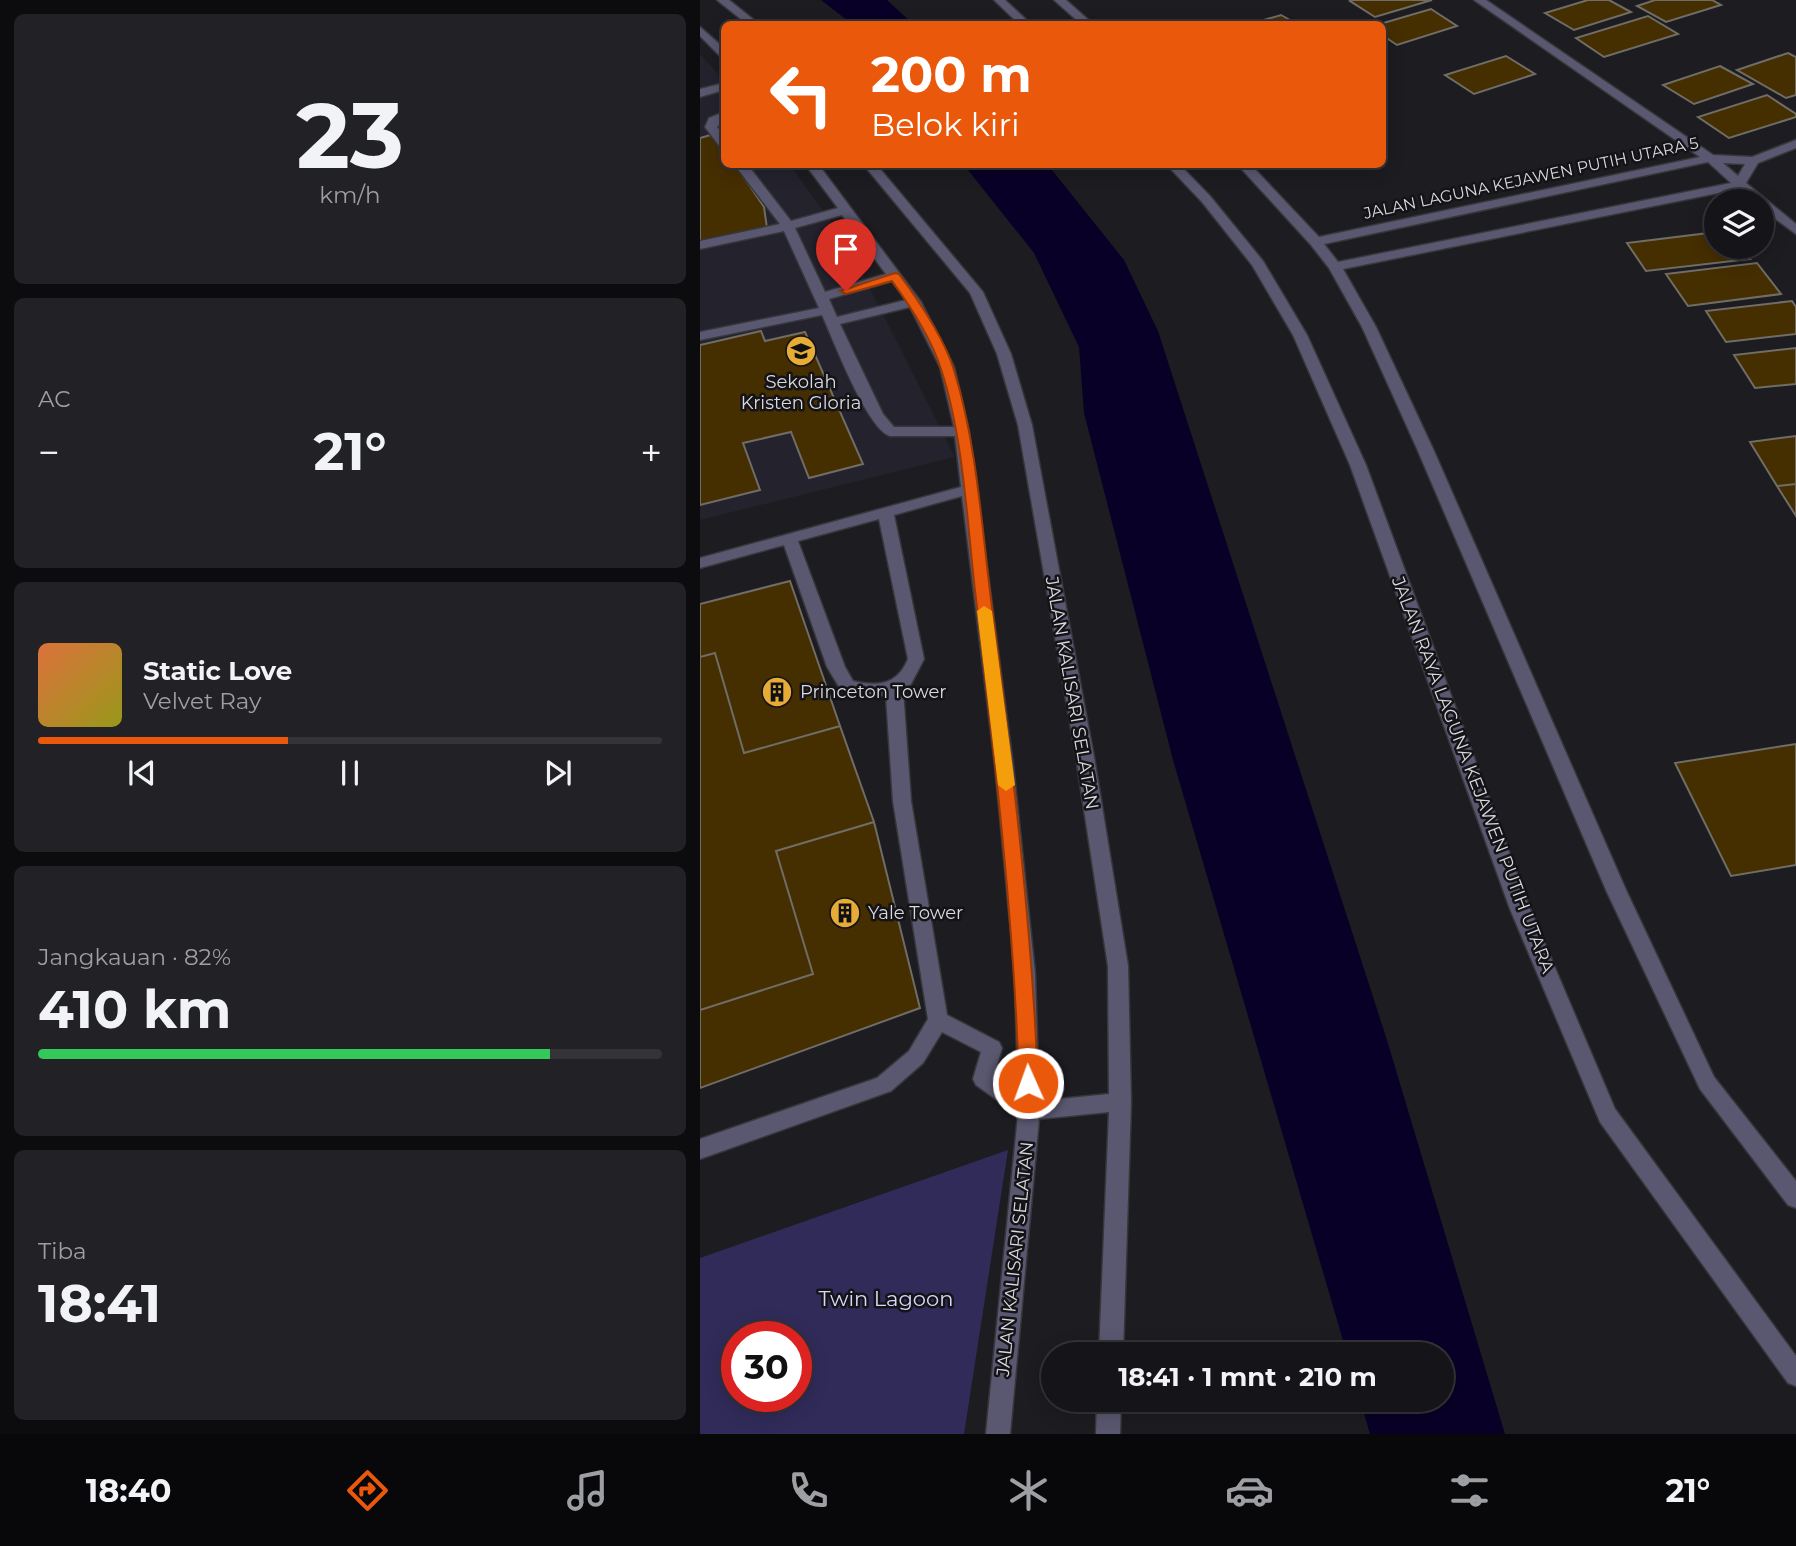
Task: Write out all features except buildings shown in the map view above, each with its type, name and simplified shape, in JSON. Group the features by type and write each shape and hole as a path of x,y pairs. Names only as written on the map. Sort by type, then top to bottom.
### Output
{"street":[{"path":"723,0 749,21"},
{"path":"999,0 1022,21"},
{"path":"1059,0 1084,21"},
{"path":"1479,0 1710,158 1744,189"},
{"path":"700,30 721,51"},
{"path":"700,93 721,87"},
{"path":"721,117 713,121 711,127 721,140"},
{"name":"JALAN LAGUNA KEJAWEN PUTIH UTARA 5","path":"1316,242 1710,158 1753,161 1796,144"},
{"path":"1335,267 1739,185 1753,161"},
{"path":"743,168 788,226 876,416 890,431 962,432"},
{"name":"JALAN KALISARI SELATAN","path":"814,168 914,302 947,367 962,432 1009,807 1025,973 1029,1111 998,1434"},
{"name":"JALAN KALISARI SELATAN","path":"872,168 976,292 1004,354 1025,425 1085,757 1118,966 1120,1102 1111,1342"},
{"name":"JALAN RAYA LAGUNA KEJAWEN PUTIH UTARA","path":"1176,168 1206,199 1258,264 1300,335 1358,465 1520,909 1607,1115 1796,1375"},
{"path":"1247,168 1316,242 1335,267 1369,327 1415,426 1616,890 1707,1083 1796,1198"},
{"path":"700,245 846,210"},
{"path":"1774,212 1796,230"},
{"path":"827,310 895,276"},
{"path":"700,336 827,310 914,302"},
{"path":"700,563 968,489"},
{"path":"789,538 836,667 847,686 865,691 894,689 911,675 916,659 887,513"},
{"path":"700,1149 884,1084 916,1057 938,1020 902,802 894,689"},
{"path":"938,1020 992,1048 983,1079 1029,1111 1120,1102"},
{"path":"1108,1434 1109,1412"}],"shaded area":[{"path":"821,0 887,0 910,21 848,21"},
{"name":"Sekolah Kristen Gloria","path":"700,54 721,77 721,168 792,168 848,245 955,457 700,520"},
{"path":"966,168 1050,168 1124,260 1158,331 1386,1037 1505,1434 1370,1434 1364,1412 1454,1412 1454,1342 1343,1342 1173,760 1084,413 1079,347 1034,253"}],"green space":[{"name":"Twin Lagoon","path":"1008,1150 964,1434 700,1434 700,1258"}],"slow traffic":[{"path":"984,611 1006,785"}],"place":[{"name":"Sekolah Kristen Gloria","path":"801,351"},
{"name":"Princeton Tower","path":"777,692"},
{"name":"Yale Tower","path":"845,913"}],"route":[{"path":"846,291 895,276 914,302 947,367 962,432 1007,791 1025,973 1028,1083"}]}
